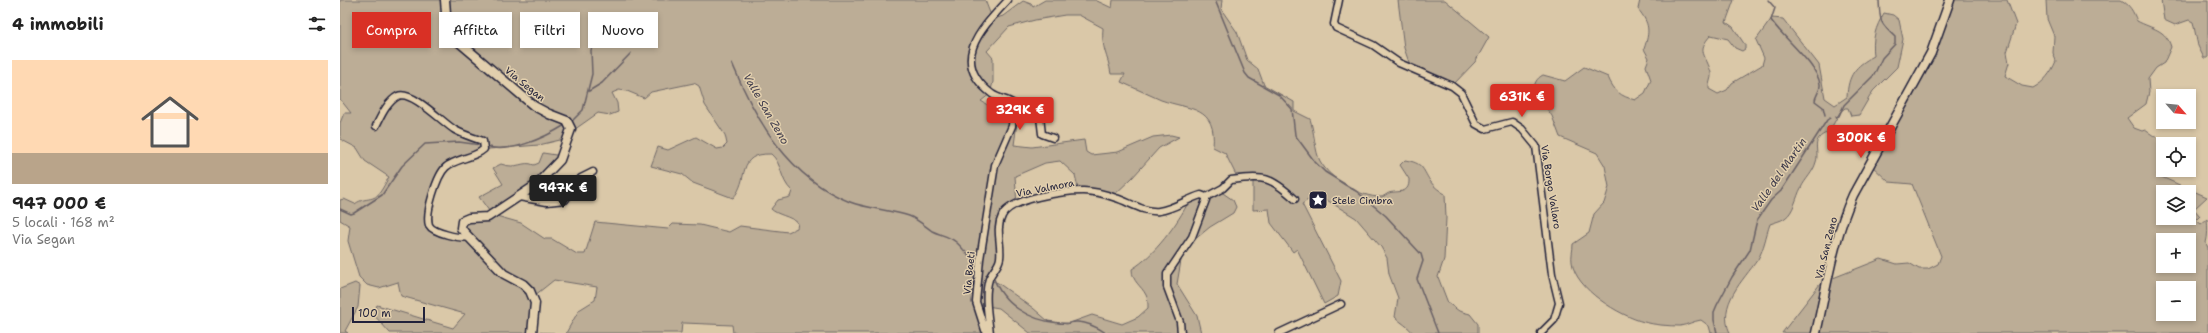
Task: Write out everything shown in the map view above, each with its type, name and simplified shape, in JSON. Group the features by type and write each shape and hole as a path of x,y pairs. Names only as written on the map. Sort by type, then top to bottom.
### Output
{"street":[{"name":"Via Segan","path":"445,0 449,31 462,46 534,106 567,121 571,129 560,160 549,174 519,197 488,217 469,218 462,221 461,228 504,274 523,284 530,292 535,303 532,333"},
{"path":"1008,0 974,40 970,55 973,70 992,94 1007,99 1014,104 1014,113 1040,117 1042,134 1053,138"},
{"name":"Via Borgo Vallaro","path":"1339,0 1334,24 1336,28 1373,45 1399,63 1452,86 1461,94 1476,124 1485,129 1512,122 1522,129 1536,146 1552,274 1559,303 1554,320 1541,333"},
{"name":"Via San Zeno","path":"1816,333 1837,234 1843,217 1853,195 1931,53 1950,0"},
{"path":"376,126 391,102 399,96 404,95 441,118 454,129 483,141 484,149 480,152 446,167 433,190 428,220 430,226 434,230 463,238 469,237"},
{"name":"Via Baeti","path":"989,333 985,330 976,302 995,165 1012,126 1014,113"},
{"path":"519,197 548,202 565,200 580,178 593,172"},
{"name":"Via Valmora","path":"989,333 987,285 991,273 999,264 1000,257 998,238 1001,217 1006,209 1013,204 1044,197 1083,191 1098,193 1142,208 1159,211 1201,195 1206,197 1223,188 1231,180 1250,178 1272,180 1279,184 1295,200"},
{"path":"1181,333 1180,322 1167,287 1167,274 1192,237 1206,197"},
{"path":"1278,333 1342,304"}],"shaded area":[{"path":"340,0 985,0 990,13 997,18 1003,16 1023,1 1031,4 1033,7 1045,0 1095,0 1112,8 1113,0 1222,0 1221,9 1237,32 1247,60 1258,69 1264,85 1294,102 1294,111 1310,119 1318,157 1331,175 1355,191 1382,197 1407,188 1409,185 1409,179 1400,165 1405,160 1411,161 1419,165 1433,185 1445,194 1446,218 1444,259 1438,277 1448,303 1459,311 1470,314 1478,324 1478,333 1413,333 1395,317 1398,298 1389,274 1387,258 1381,247 1356,218 1317,194 1302,204 1341,281 1338,296 1324,304 1297,249 1293,252 1271,223 1269,209 1253,210 1253,176 1236,175 1225,153 1213,147 1211,124 1206,117 1191,108 1161,100 1121,82 1125,74 1111,74 1104,47 1103,28 1079,15 1065,15 1035,20 1009,27 987,51 993,58 993,82 990,94 981,101 1017,123 1014,145 1032,147 1084,140 1086,152 1091,155 1118,152 1153,137 1171,135 1179,137 1159,148 1132,178 1112,197 1079,192 1075,175 1060,161 1045,163 1015,176 1017,205 1007,211 1002,225 1002,249 990,280 998,283 1033,308 1048,321 1067,324 1092,315 1122,324 1138,317 1148,308 1147,296 1133,277 1132,269 1157,248 1179,219 1189,201 1220,191 1233,200 1236,207 1233,213 1210,227 1183,249 1177,284 1197,316 1201,333 1030,333 999,308 987,306 990,333 733,333 732,325 682,323 681,333 566,333 579,310 595,300 597,287 554,280 534,296 531,332 554,333 390,333 373,314 377,305 453,328 465,314 401,296 398,282 379,288 367,285 359,277 348,241 350,226 340,220 340,200 344,199 355,204 362,200 376,197 389,177 365,161 357,148 340,139 340,123 344,113 351,113 340,99","holes":["694,83 699,86 705,105 725,135 727,144 723,148 717,149 696,137 668,150 658,147 651,166 682,174 693,183 733,198 738,191 745,169 752,158 760,155 771,154 778,162 785,182 792,191 790,197 778,200 771,209 798,223 797,228 788,232 740,226 729,232 700,225 673,224 668,229 595,222 585,254 577,254 552,239 545,239 521,223 493,215 550,172 562,156 543,153 539,163 534,165 526,164 507,166 501,164 493,168 503,184 479,197 492,215 465,219 463,231 467,238 443,233 433,226 431,212 438,188 446,169 455,163 471,158 489,149 539,145 560,140 567,143 571,132 598,113 610,115 618,112 617,103 612,93 619,90 627,91 644,98 651,92"]},
{"path":"1398,0 1445,0 1489,37 1475,62 1452,86 1411,68 1404,48"},
{"path":"1640,0 1734,0 1726,22 1733,27 1745,45 1745,49 1742,51 1735,48 1728,39 1711,35 1706,41 1703,50 1711,73 1709,89 1718,94 1727,90 1732,83 1762,65 1764,58 1756,40 1772,18 1783,19 1819,65 1825,98 1835,105 1847,97 1851,77 1857,68 1874,56 1873,44 1875,34 1884,13 1893,15 1899,20 1903,39 1897,67 1873,91 1859,115 1851,116 1848,108 1845,108 1840,112 1829,132 1817,141 1817,158 1815,166 1799,192 1791,212 1780,221 1770,224 1758,259 1739,284 1729,303 1727,322 1730,333 1711,333 1709,326 1701,320 1680,326 1667,326 1634,319 1600,300 1590,291 1581,282 1575,272 1572,262 1573,244 1589,233 1594,214 1604,203 1609,187 1605,166 1597,153 1560,137 1552,116 1534,90 1536,81 1543,75 1565,81 1584,67 1608,77 1615,89 1625,97 1635,100 1645,93 1651,80 1646,66 1649,58 1644,49 1648,28 1645,19 1638,9"},
{"path":"1950,0 2007,0 2016,24 2007,52 2009,63 2005,76 2022,86 2033,88 2047,77 2056,61 2053,53 2054,36 2047,19 2046,0 2121,0 2131,9 2137,21 2158,30 2166,36 2171,47 2164,63 2156,68 2148,79 2149,92 2146,104 2127,118 2134,128 2142,131 2145,130 2156,137 2156,177 2162,177 2180,185 2156,185 2156,225 2196,225 2196,220 2201,224 2207,219 2208,231 2206,243 2208,248 2208,333 1782,333 1820,284 1828,280 1881,259 1897,264 1909,263 1919,269 1928,269 1938,264 1941,256 1912,184 1889,182 1870,164 1931,53"},
{"path":"2161,0 2208,0 2208,58 2204,58 2198,46 2193,22 2189,20 2175,25 2164,20"},
{"path":"2196,192 2207,197 2196,207"},
{"path":"2196,211 2200,216 2196,220"},
{"path":"355,283 360,286 358,307 345,331 348,333 340,333 340,289"}],"waterway":[{"name":"Valle San Zeno","path":"1215,0 1245,73 1249,78 1279,95 1292,109 1295,135 1315,162 1325,172 1356,191 1386,216 1421,254 1423,261 1417,279 1438,333"},
{"path":"1768,0 1775,8 1771,20 1806,59 1817,76 1820,86 1815,101 1823,107 1825,115"},
{"name":"Valle del Martin","path":"1836,117 1839,116 1844,105 1874,75 1882,58 1895,44 1895,37 1881,21 1879,0"},
{"path":"571,122 583,110 592,74 592,48"},
{"path":"589,91 602,83 631,53"},
{"name":"Valle San Zeno","path":"732,63 741,85 764,126 792,163 809,178 828,192 850,202 912,217 932,231 959,244 975,262"},
{"name":"Valle del Martin","path":"1717,333 1714,312 1732,277 1750,250 1757,220 1771,200 1781,191 1827,120 1830,118"},
{"path":"486,146 495,148 516,146 548,135 565,125"},
{"path":"340,209 351,214 382,195 402,166 425,144 459,142 481,145"},
{"name":"Valle San Zeno","path":"993,276 997,286 1010,303 1028,315 1048,322 1083,322 1106,333"}],"place":[{"name":"Stele Cimbra","path":"1318,200"}]}
